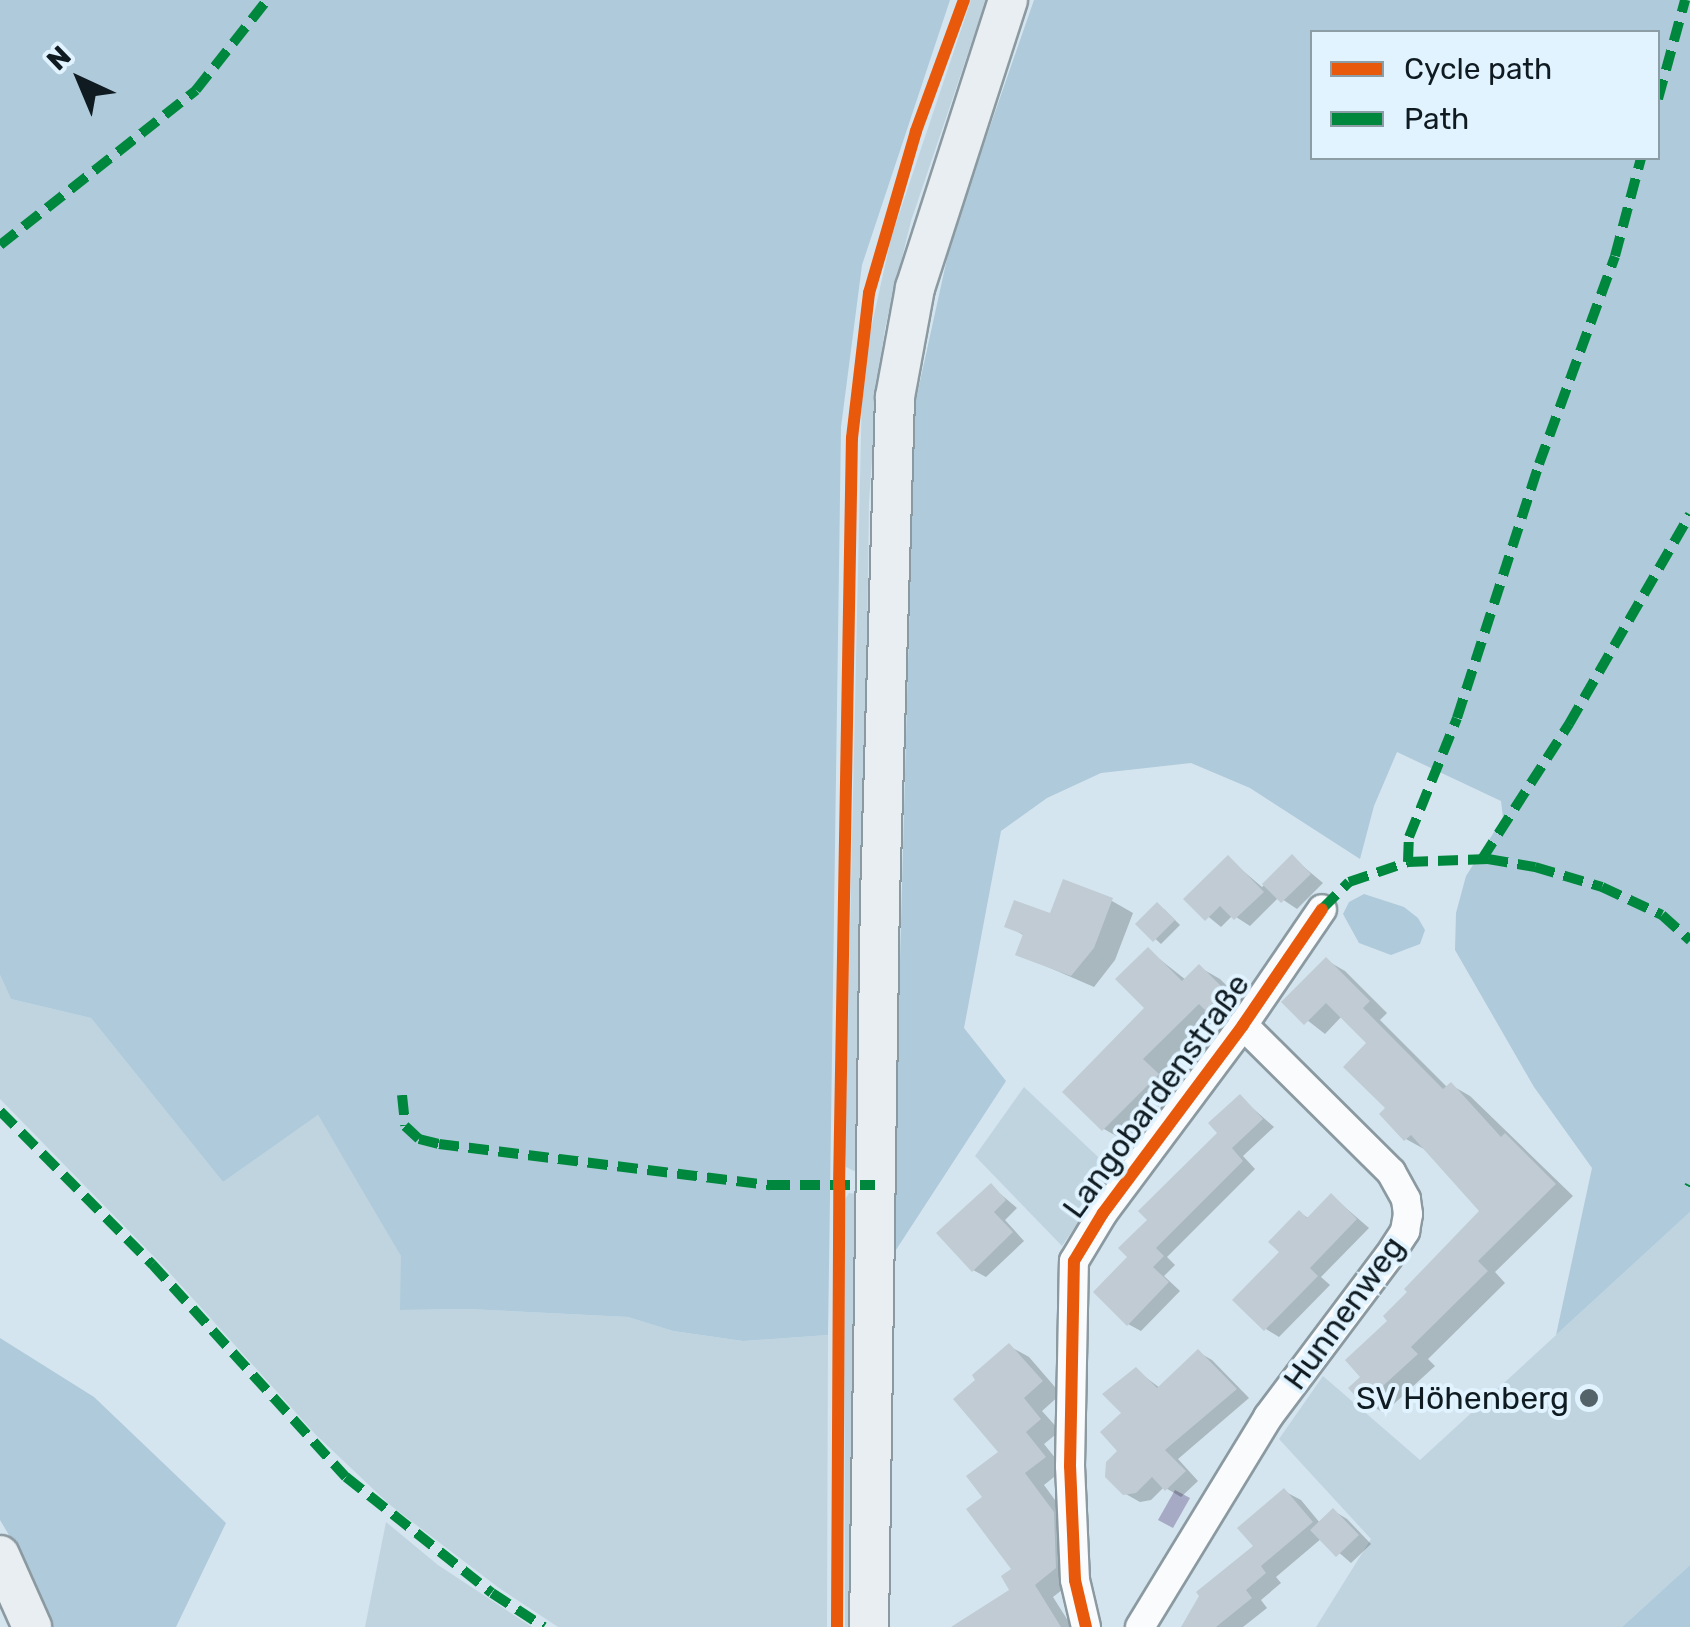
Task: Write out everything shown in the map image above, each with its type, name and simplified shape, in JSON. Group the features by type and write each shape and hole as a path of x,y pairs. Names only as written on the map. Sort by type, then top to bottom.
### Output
{"main road":[{"path":"870,1627 879,916 894,396 920,272 1008,0"},
{"path":"0,1555 32,1627"}],"street":[{"name":"Langobardenstraße","path":"1086,1627 1075,1580 1070,1466 1074,1261 1103,1213 1243,1025 1322,908"},
{"name":"Hunnenweg","path":"1140,1627 1268,1417 1388,1256 1405,1231 1408,1214 1406,1199 1390,1172 1243,1025"}],"shaded area":[{"path":"0,0 950,0 862,265 841,427 828,1335 743,1341 673,1331 628,1317 468,1309 400,1310 401,1256 318,1115 223,1182 91,1018 11,999 0,975"},
{"path":"971,0 986,0 911,221 885,328 877,385 869,503 860,1167 854,1171 846,1167 845,1152 862,391 867,347 891,238"},
{"path":"1034,0 1690,0 1690,1212 1556,1335 1592,1168 1534,1087 1455,950 1456,913 1466,876 1503,818 1501,801 1397,752 1374,806 1360,859 1250,788 1191,763 1101,773 1047,798 1001,831 964,1028 1006,1081 892,1256 915,404 952,236"},
{"path":"1364,894 1404,907 1418,918 1425,930 1420,944 1391,955 1359,943 1343,914 1349,902"},
{"path":"0,975 11,999 91,1018 223,1182 318,1115 402,1256 401,1310 468,1309 628,1317 673,1331 743,1341 828,1335 827,1627 558,1627 499,1588 390,1505 316,1435 167,1270 0,1099"},
{"path":"1024,1087 1113,1171 1062,1246 975,1156"},
{"path":"849,1193 857,1194 859,1627 845,1627 844,1201"},
{"name":"SV Höhenberg","path":"1690,1212 1690,1565 1622,1627 1316,1627 1371,1539 1279,1439 1323,1376 1420,1460"},
{"path":"0,1338 94,1397 226,1523 176,1627 53,1627 31,1572 0,1520"},
{"path":"1175,1490 1190,1498 1173,1528 1158,1520"},
{"path":"386,1522 438,1565 532,1627 365,1627"},
{"path":"1690,1565 1690,1627 1622,1627"}],"building":[{"path":"1292,854 1311,874 1281,903 1262,884"},
{"path":"1228,855 1264,892 1234,920 1220,906 1205,921 1183,899"},
{"path":"1063,879 1113,898 1094,948 1071,976 1015,955 1023,934 1004,927 1014,900 1050,913"},
{"path":"1157,902 1175,920 1153,942 1135,924"},
{"path":"1148,947 1182,981 1199,964 1225,990 1205,1010 1199,1004 1143,1059 1159,1074 1102,1131 1062,1092 1144,1008 1115,979"},
{"path":"1326,957 1370,1001 1363,1008 1443,1089 1451,1082 1501,1137 1505,1133 1556,1184 1478,1261 1488,1271 1411,1347 1418,1354 1363,1404 1348,1388 1360,1377 1345,1360 1387,1321 1383,1316 1407,1292 1404,1289 1479,1211 1411,1135 1404,1141 1379,1114 1385,1108 1343,1067 1366,1043 1326,1003 1304,1025 1281,1002"},
{"path":"1240,1094 1263,1119 1232,1148 1243,1161 1156,1248 1164,1256 1153,1267 1169,1282 1127,1326 1093,1292 1127,1257 1118,1248 1147,1220 1138,1211 1217,1133 1208,1123"},
{"path":"991,1183 1006,1200 994,1212 1013,1232 972,1272 936,1233"},
{"path":"1331,1193 1357,1219 1310,1268 1318,1276 1264,1331 1232,1300 1279,1252 1268,1242 1299,1210 1307,1218"},
{"path":"1009,1343 1043,1381 1024,1398 1041,1419 1026,1432 1046,1457 1025,1473 1054,1512 1056,1568 1035,1585 1061,1627 951,1627 1009,1590 1001,1576 1011,1569 966,1509 982,1497 966,1476 998,1452 953,1399 975,1380 972,1375"},
{"path":"1198,1349 1237,1389 1165,1450 1186,1471 1165,1491 1152,1477 1136,1493 1123,1495 1105,1477 1106,1462 1117,1451 1100,1432 1121,1413 1102,1394 1136,1367 1157,1388"},
{"path":"1284,1488 1313,1522 1261,1566 1266,1573 1246,1590 1252,1598 1216,1627 1181,1627 1199,1596 1196,1592 1253,1546 1237,1528"},
{"path":"1333,1508 1359,1535 1336,1557 1310,1530"}],"marked path":[{"path":"0,245 196,90 267,0"},
{"path":"1660,92 1685,0"},
{"path":"1408,862 1409,837 1457,718 1539,464 1615,256 1640,160"},
{"path":"1482,859 1569,724 1690,514"},
{"path":"1322,909 1349,882 1408,862 1488,859 1535,867 1602,887 1662,915 1690,940"},
{"path":"402,1095 405,1126 419,1139 439,1144 770,1185 875,1185"},
{"path":"0,1111 152,1264 346,1477 492,1593 544,1627"}],"cycle path":[{"path":"837,1627 839,1187 852,438 869,293 916,131 964,0"},
{"path":"1086,1627 1075,1580 1070,1466 1074,1261 1103,1213 1243,1025 1322,909"}],"place":[{"name":"SV Höhenberg","path":"1589,1398"}]}
